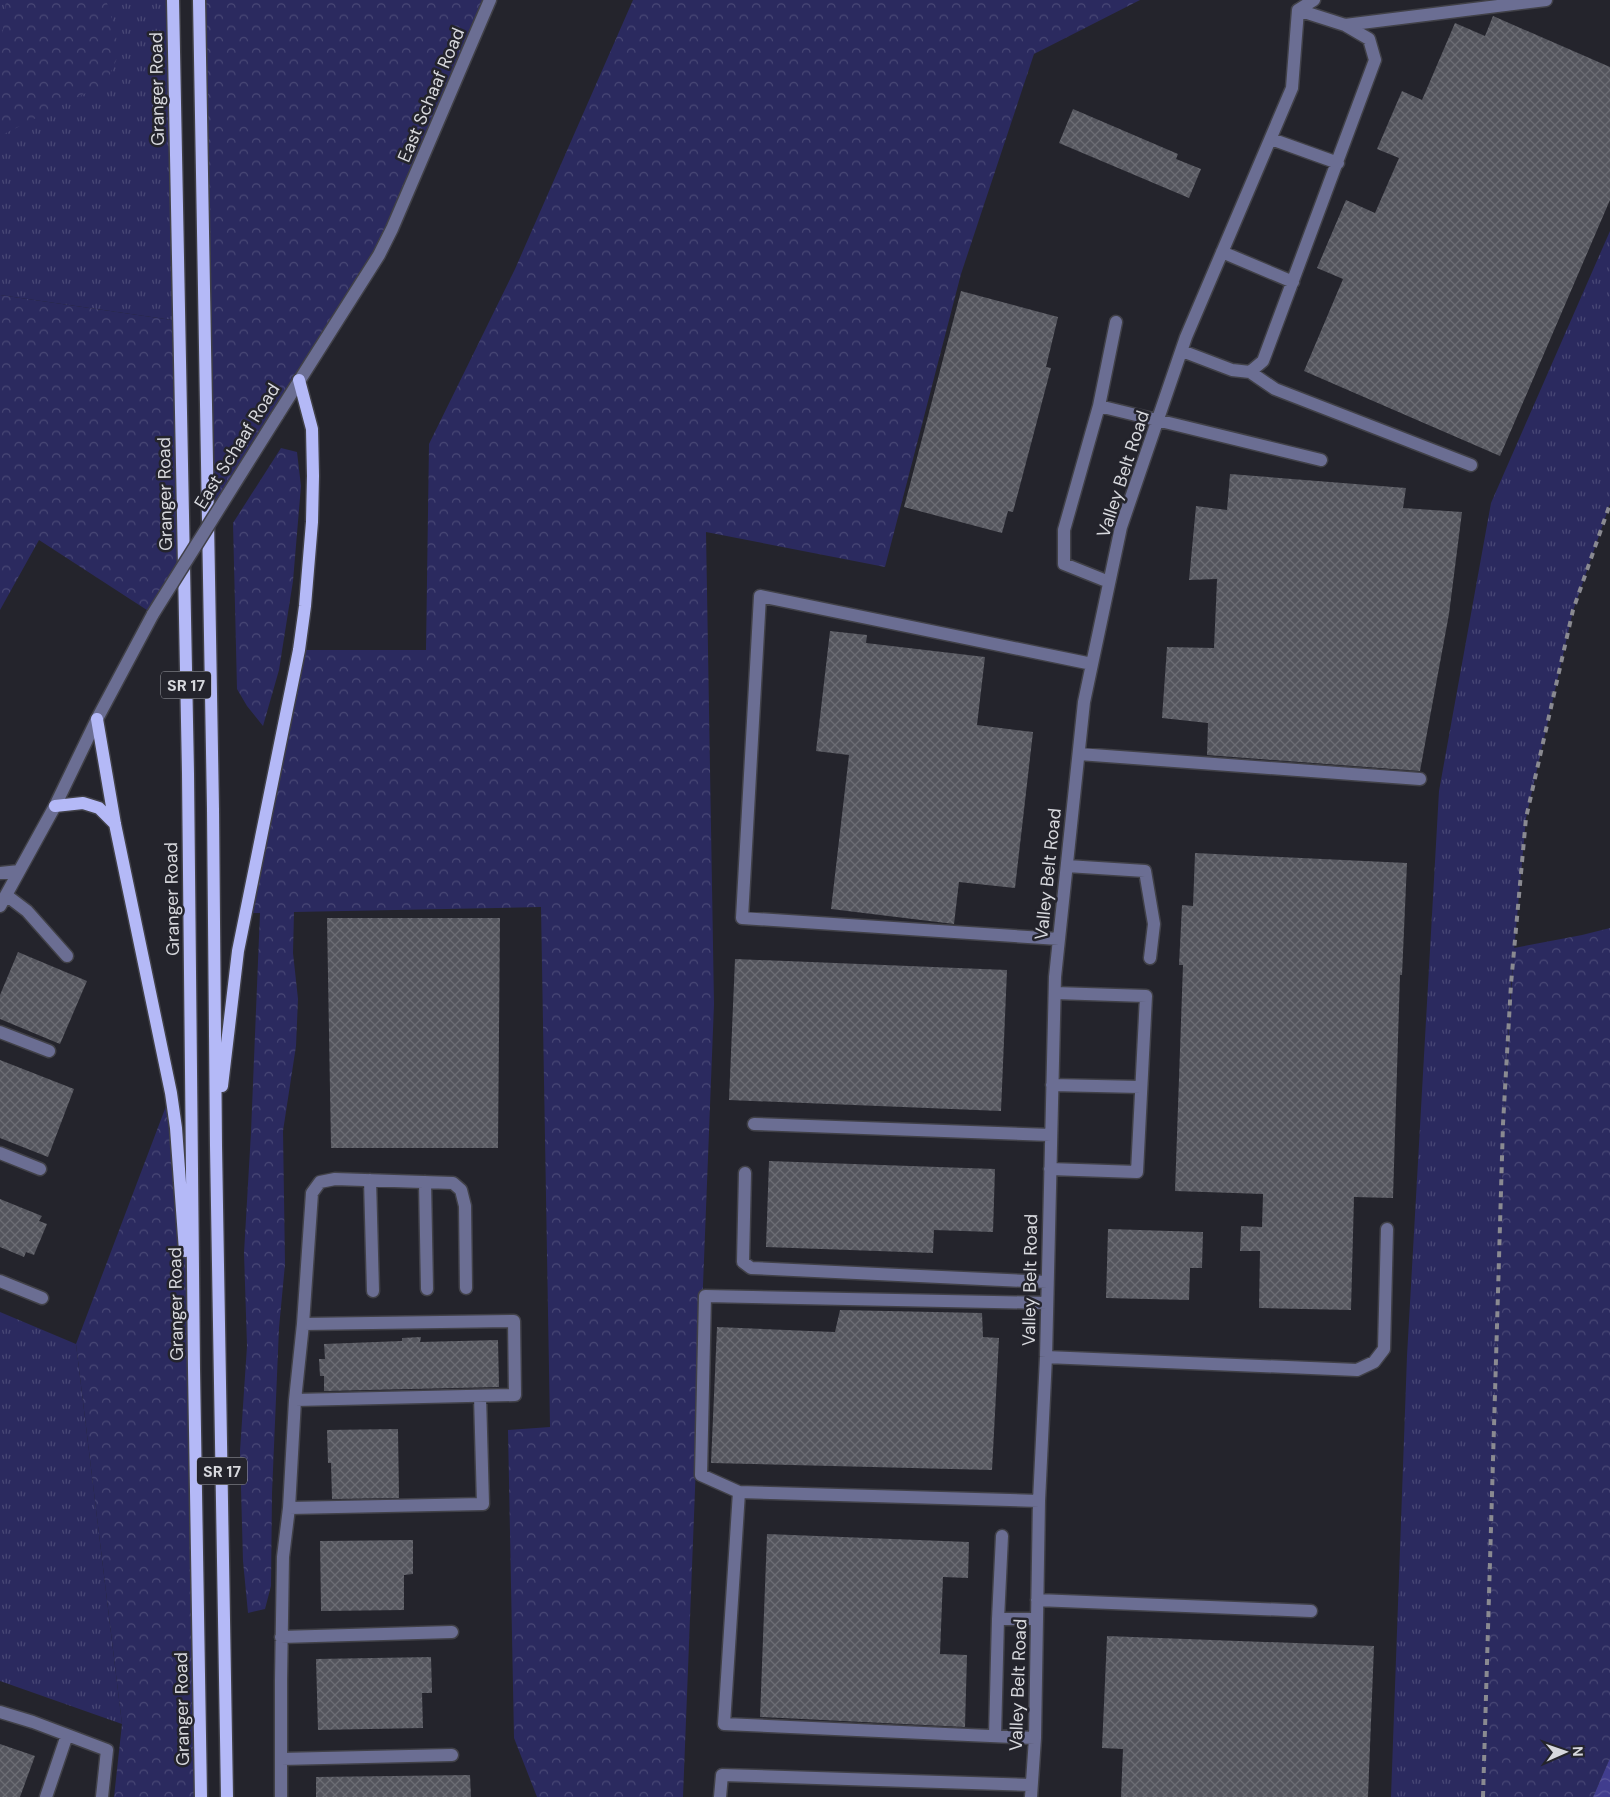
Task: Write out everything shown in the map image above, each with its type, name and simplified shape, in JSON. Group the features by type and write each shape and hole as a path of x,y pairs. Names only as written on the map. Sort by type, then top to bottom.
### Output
{"main road":[{"name":"Granger Road","path":"173,0 188,773 194,1369 201,1797"},
{"name":"SR 17","path":"199,0 213,799 216,1146 227,1797"},
{"path":"216,1146 238,951 298,650 305,606 312,522 312,429 299,380"},
{"path":"97,719 114,824 171,1093 176,1128 194,1369"},
{"path":"55,806 83,803 99,808 114,824"}],"street":[{"name":"East Schaaf Road","path":"3,900 55,806 97,719 153,614 379,255 392,229 490,0"},
{"path":"1298,10 1314,0"},
{"path":"1345,25 1546,0"},
{"path":"1250,372 1263,362 1375,60 1369,39 1345,25 1298,10"},
{"name":"Valley Belt Road","path":"1031,1791 1035,1738 1039,1501 1046,1357 1055,993 1084,702 1121,527 1182,351 1292,88 1298,10"},
{"path":"1271,139 1338,163"},
{"path":"1222,252 1293,282"},
{"path":"1110,582 1064,564 1064,530 1098,406 1116,322"},
{"path":"1182,351 1232,370 1250,372 1276,389 1471,465"},
{"path":"1098,406 1321,460"},
{"path":"1059,939 742,918 760,596 1092,664"},
{"path":"1079,754 1420,779"},
{"path":"1067,866 1145,872 1154,924 1150,958"},
{"path":"0,873 19,870"},
{"path":"3,900 27,911 67,956"},
{"path":"1050,1169 1137,1172 1146,996 1055,993"},
{"path":"0,1032 49,1051"},
{"path":"1052,1085 1141,1087"},
{"path":"754,1124 1051,1135"},
{"path":"0,1153 40,1169"},
{"path":"745,1173 743,1262 751,1268 1047,1282"},
{"path":"282,1797 281,1637 283,1557 289,1508 295,1400 304,1324 312,1193 320,1182 335,1179 453,1183 461,1190 465,1206 466,1288"},
{"path":"370,1180 373,1291"},
{"path":"425,1182 427,1289"},
{"path":"1046,1357 1356,1370 1374,1362 1384,1348 1387,1229"},
{"path":"0,1281 42,1298"},
{"path":"1039,1501 739,1492 701,1475 705,1296 1047,1303"},
{"path":"295,1400 515,1395 514,1321 304,1324"},
{"path":"289,1508 483,1504 480,1396"},
{"path":"739,1492 724,1724 1035,1738"},
{"path":"995,1736 1002,1536"},
{"path":"1037,1600 1311,1611"},
{"path":"998,1619 1037,1619"},
{"path":"281,1637 452,1632"},
{"path":"0,1712 106,1750 102,1797"},
{"path":"46,1797 66,1735"},
{"path":"281,1759 452,1755"},
{"path":"720,1797 722,1775 990,1791 1031,1791"}],"green space":[{"path":"0,0 173,0 179,321 0,295"},
{"path":"7,0 106,0 114,25 119,54 106,83 0,136 0,48"},
{"path":"199,0 490,0 392,229 208,525"},
{"path":"633,0 1140,0 1034,54 961,274 885,567 706,532 714,1004 683,1797 537,1797 514,1738 508,1430 550,1427 541,907 294,912 293,953 298,999 296,1046 283,1131 285,1264 279,1328 272,1493 271,1586 265,1609 248,1613 243,1561 240,1451 247,1346 244,1253 260,913 246,913 299,650 426,650 429,444 515,269"},
{"path":"1610,231 1610,504 1573,611 1526,818 1511,984 1503,1124 1483,1797 1391,1797 1407,1356 1439,791 1491,503"},
{"path":"0,295 179,321 186,562 153,614 39,540 0,610"},
{"path":"281,448 297,452 301,486 293,581 279,670 263,726 247,706 237,689 233,523"},
{"path":"1610,928 1610,1758 1593,1797 1483,1797 1503,1124 1514,948"},
{"path":"171,1093 176,1128 194,1369 201,1797 114,1797 122,1724 76,1344"},
{"path":"0,1312 76,1344 122,1724 0,1681"}],"water":[{"path":"1610,1758 1610,1797 1593,1797"}],"building":[{"path":"1493,16 1610,67 1610,200 1500,456 1304,371 1343,279 1317,268 1346,200 1375,213 1399,158 1377,149 1402,91 1422,100 1455,23 1485,36"},
{"path":"1073,109 1178,154 1176,159 1201,169 1189,198 1059,143"},
{"path":"961,291 1058,317 1046,367 1051,368 1013,512 1008,511 1002,533 904,507"},
{"path":"1230,474 1406,488 1403,508 1462,512 1449,614 1420,771 1207,755 1208,723 1162,718 1167,647 1214,648 1217,579 1189,580 1196,506 1227,510"},
{"path":"830,631 867,635 866,643 985,657 977,725 1033,732 1015,888 959,882 954,924 831,909 849,755 816,751"},
{"path":"1195,853 1407,863 1402,975 1400,975 1393,1198 1354,1197 1351,1310 1259,1308 1260,1251 1240,1251 1241,1226 1262,1227 1263,1194 1175,1191 1183,965 1179,965 1182,905 1193,906"},
{"path":"327,918 500,918 498,1148 331,1148"},
{"path":"18,952 87,981 60,1044 0,1019 0,995"},
{"path":"735,959 1007,970 1001,1111 729,1100"},
{"path":"0,1060 74,1089 48,1157 0,1138"},
{"path":"769,1161 995,1169 993,1232 934,1230 933,1253 766,1247"},
{"path":"0,1199 42,1216 39,1221 47,1224 34,1255 26,1252 24,1257 0,1247"},
{"path":"1108,1229 1203,1232 1202,1268 1190,1268 1189,1300 1106,1298"},
{"path":"840,1310 982,1313 983,1337 999,1338 992,1470 711,1463 717,1327 835,1332"},
{"path":"421,1337 420,1342 498,1340 499,1387 324,1391 324,1376 320,1376 319,1359 325,1359 324,1344 402,1341 402,1338"},
{"path":"398,1429 399,1498 332,1499 331,1463 328,1463 327,1430"},
{"path":"767,1534 969,1542 968,1578 943,1577 940,1654 967,1655 965,1727 760,1717"},
{"path":"413,1540 413,1574 404,1575 404,1610 321,1611 320,1541"},
{"path":"1107,1636 1374,1646 1368,1797 1121,1797 1123,1749 1102,1748"},
{"path":"431,1657 432,1693 422,1693 423,1728 318,1730 316,1659"},
{"path":"0,1744 35,1756 20,1797 0,1797"},
{"path":"470,1775 471,1797 316,1797 316,1777"}],"railway":[{"path":"1483,1797 1503,1124 1511,984 1526,818 1573,610 1610,504"}]}
